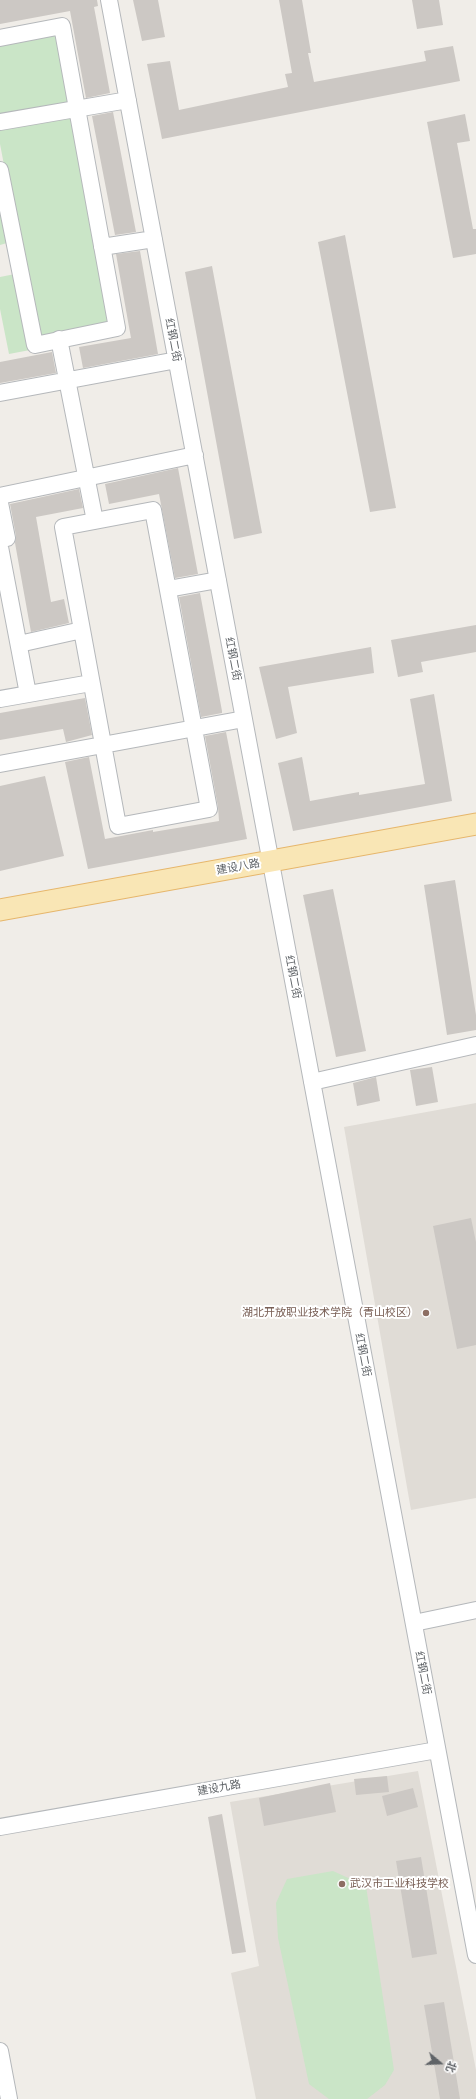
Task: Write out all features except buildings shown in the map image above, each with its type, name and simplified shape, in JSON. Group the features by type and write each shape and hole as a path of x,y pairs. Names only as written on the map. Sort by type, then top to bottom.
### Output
{"main road":[{"name":"建设八路","path":"0,910 476,824"}],"street":[{"name":"红钢二街","path":"110,0 476,1955"},
{"path":"0,38 62,26 117,328 34,345 0,170"},
{"path":"0,122 128,100"},
{"path":"102,247 154,239"},
{"path":"60,339 95,521"},
{"path":"0,393 177,360"},
{"path":"0,496 195,455"},
{"path":"0,503 7,538 0,539"},
{"path":"153,510 168,589 209,809 118,826 63,527 153,510"},
{"path":"0,548 28,694"},
{"path":"168,589 218,580"},
{"path":"19,644 82,630"},
{"path":"0,699 91,683"},
{"path":"0,764 244,719"},
{"path":"312,1082 476,1045"},
{"path":"414,1623 476,1610"},
{"name":"建设九路","path":"0,1827 437,1750"},
{"path":"0,2051 9,2099"}],"shaded area":[{"name":"湖北开放职业技术学院（青山校区）","path":"476,1103 476,1498 411,1510 344,1127"},
{"name":"武汉市工业科技学校","path":"418,1771 476,2070 476,2099 256,2099 231,1973 259,1966 230,1802"}],"green space":[{"path":"59,30 112,324 37,338 0,144 0,41"},
{"path":"0,199 7,243 0,245"},
{"path":"15,274 30,350 9,354 0,309 0,277"},
{"path":"333,1871 366,1886 394,2070 385,2085 367,2099 329,2099 309,2084 278,1938 276,1903 287,1879"}],"place":[{"name":"湖北开放职业技术学院（青山校区）","path":"426,1313"},
{"name":"武汉市工业科技学校","path":"342,1884"}]}
